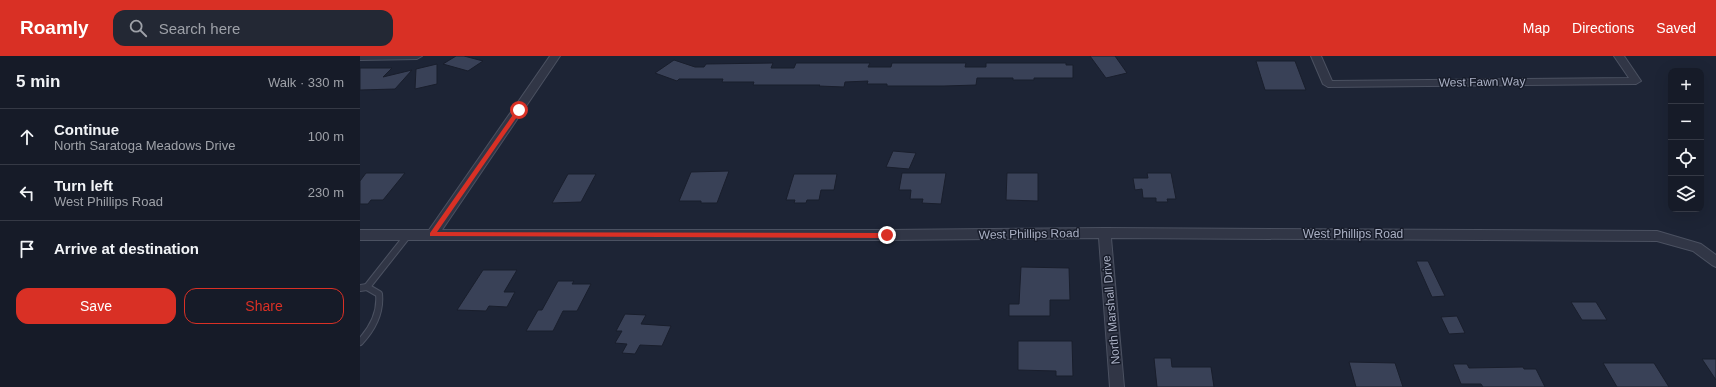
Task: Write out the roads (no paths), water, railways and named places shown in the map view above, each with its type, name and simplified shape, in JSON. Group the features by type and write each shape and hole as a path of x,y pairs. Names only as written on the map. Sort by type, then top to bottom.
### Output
{"street":[{"path":"360,57 418,56"},
{"path":"432,235 555,56"},
{"name":"West Fawn Way","path":"1316,56 1328,84 1636,80 1619,56"},
{"name":"West Phillips Road","path":"360,235 887,235 1105,233 1657,236 1696,247 1716,262"},
{"name":"North Marshall Drive","path":"1105,233 1117,387"}],"lane":[{"path":"360,342 377,319 381,305 379,294 364,287 385,266 408,235"}]}
